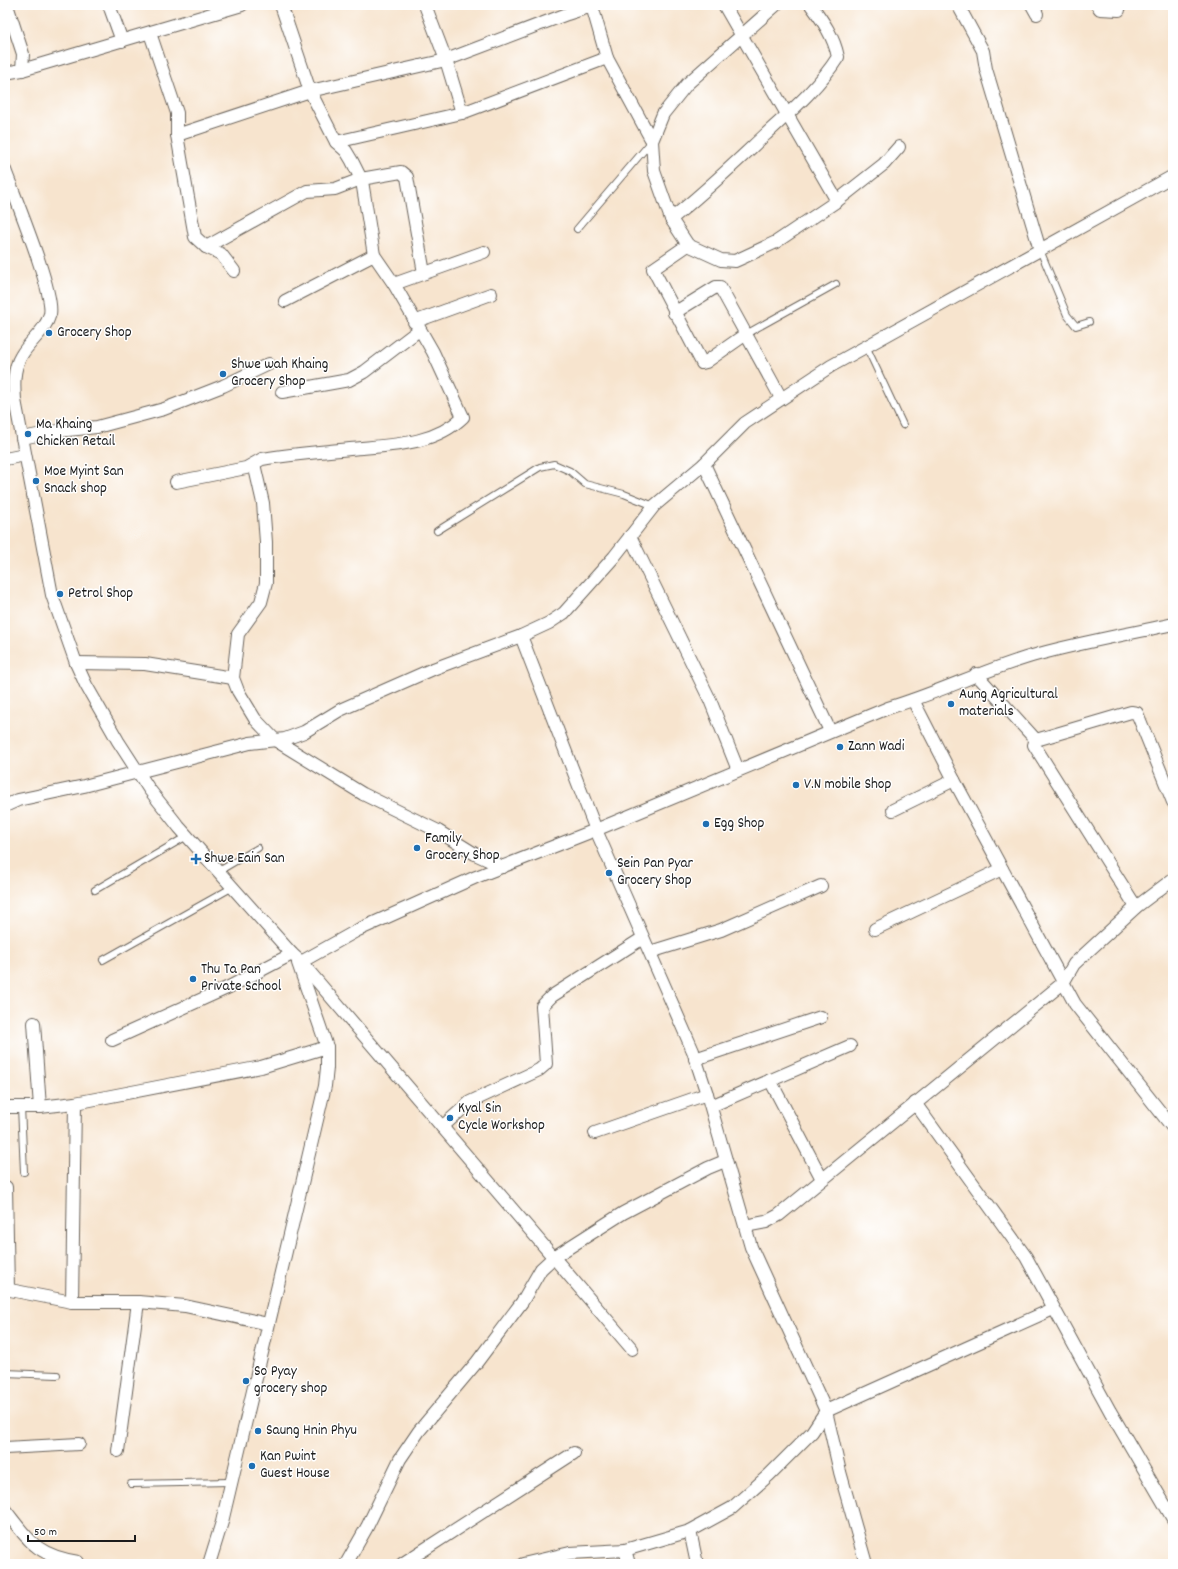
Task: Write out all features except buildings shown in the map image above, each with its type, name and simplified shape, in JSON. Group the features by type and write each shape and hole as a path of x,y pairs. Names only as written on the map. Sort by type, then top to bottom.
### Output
{"street":[{"path":"7,5 23,54 22,70"},
{"path":"109,5 122,41"},
{"path":"5,73 22,70 150,33 210,10 242,5"},
{"path":"176,482 246,468 262,459 284,455 411,443 439,434 454,426 463,418 462,412 433,352 394,284 374,255 361,179 346,151 336,142 310,91 281,5"},
{"path":"425,5 446,60 462,113"},
{"path":"724,5 743,36 786,115 837,201"},
{"path":"652,141 663,114 687,84 743,36 776,5"},
{"path":"671,219 701,195 786,115 830,70 838,57 835,43 821,18 810,5"},
{"path":"958,5 983,51 986,69 1040,250"},
{"path":"1097,5 1100,8 1119,10"},
{"path":"177,135 310,91 446,60 565,9 594,6 607,58 652,141 654,170 671,219 688,245 721,260 735,262 776,242 837,201 884,164 899,147"},
{"path":"150,33 177,113 177,135 195,237 206,247 221,254 234,271"},
{"path":"336,142 462,113 607,58"},
{"path":"5,170 44,277 51,312 45,328 20,356 10,401 22,438 52,595 76,663 102,713 149,789 187,836 297,958 632,1349"},
{"path":"206,247 307,191 335,189 361,179 401,172 405,174 424,273"},
{"path":"5,806 18,800 304,732 340,710 433,669 521,636 564,614 614,557 654,506 704,464 745,423 781,398 866,346 1173,176"},
{"path":"688,245 653,269 674,313 702,363 706,362 746,334"},
{"path":"394,284 484,252"},
{"path":"285,301 374,255"},
{"path":"674,313 716,287 720,287 781,398"},
{"path":"282,392 348,380 364,372 417,326 491,294"},
{"path":"22,438 58,431 97,427 164,409 223,386 269,364"},
{"path":"5,459 25,455"},
{"path":"254,464 263,503 266,542 266,583 261,602 238,634 233,678 238,692 255,719 275,740 363,794 438,831 475,854 503,867"},
{"path":"704,464 830,731"},
{"path":"630,536 710,700 738,770"},
{"path":"112,1040 503,867 596,830 888,708 913,700 976,674 1039,654 1173,624"},
{"path":"521,636 596,830 695,1059 708,1094 751,1247 826,1411 840,1472 866,1564"},
{"path":"76,663 145,664 233,678"},
{"path":"976,674 1036,740"},
{"path":"913,700 1062,983 1089,1023 1173,1128"},
{"path":"1036,740 1130,712 1137,713 1173,802"},
{"path":"1036,740 1034,745 1136,907"},
{"path":"893,810 954,780"},
{"path":"875,929 1002,869"},
{"path":"745,1226 766,1222 779,1215 1062,983 1074,964 1136,907 1173,879"},
{"path":"650,952 721,930 821,886"},
{"path":"442,1127 470,1102 539,1070 546,1064 542,1006 552,996 643,938"},
{"path":"208,1564 222,1522 230,1482 325,1086 327,1047 297,958"},
{"path":"695,1059 821,1018"},
{"path":"34,1023 40,1107"},
{"path":"711,1106 850,1046"},
{"path":"5,1107 40,1107 75,1103 261,1067 327,1047"},
{"path":"770,1080 822,1179"},
{"path":"595,1133 708,1094"},
{"path":"72,1302 75,1103"},
{"path":"915,1104 1026,1257 1110,1411 1173,1519"},
{"path":"346,1564 400,1459 419,1431 476,1362 522,1302 541,1270 554,1257 623,1213 708,1168 726,1161"},
{"path":"6,1186 7,1289 72,1302 138,1302 185,1306 268,1324"},
{"path":"118,1451 138,1302"},
{"path":"523,1564 625,1550 690,1531 732,1508 812,1432 826,1411 1053,1309"},
{"path":"5,1448 79,1444"},
{"path":"402,1564 574,1453"},
{"path":"5,1510 25,1536 50,1560 60,1559 78,1562"},
{"path":"690,1531 697,1564"},
{"path":"625,1550 629,1564"}],"lane":[{"path":"577,229 652,141"},
{"path":"1040,250 1067,315 1076,326 1089,322"},
{"path":"746,334 836,284"},
{"path":"866,346 903,425"},
{"path":"437,531 540,466 554,464 570,471 585,484 624,494 654,506"},
{"path":"95,890 187,836"},
{"path":"218,871 258,848"},
{"path":"103,960 233,887"},
{"path":"21,1107 24,1172"},
{"path":"5,1373 56,1375"},
{"path":"131,1484 230,1482"}],"place":[{"name":"Grocery Shop","path":"49,333"},
{"name":"Shwe wah Khaing Grocery Shop","path":"223,374"},
{"name":"Ma Khaing Chicken Retail","path":"28,434"},
{"name":"Moe Myint San Snack shop","path":"36,481"},
{"name":"Petrol Shop","path":"60,594"},
{"name":"Aung Agricultural materials","path":"951,704"},
{"name":"Zann Wadi","path":"840,747"},
{"name":"V.N mobile Shop","path":"796,785"},
{"name":"Egg Shop","path":"706,824"},
{"name":"Family Grocery Shop","path":"417,848"},
{"name":"Shwe Eain San","path":"196,859"},
{"name":"Sein Pan Pyar Grocery Shop","path":"609,873"},
{"name":"Thu Ta Pan Private School","path":"193,979"},
{"name":"Kyal Sin Cycle Workshop","path":"450,1118"},
{"name":"So Pyay grocery shop","path":"246,1381"},
{"name":"Saung Hnin Phyu","path":"258,1431"},
{"name":"Kan Pwint Guest House","path":"252,1466"}]}
